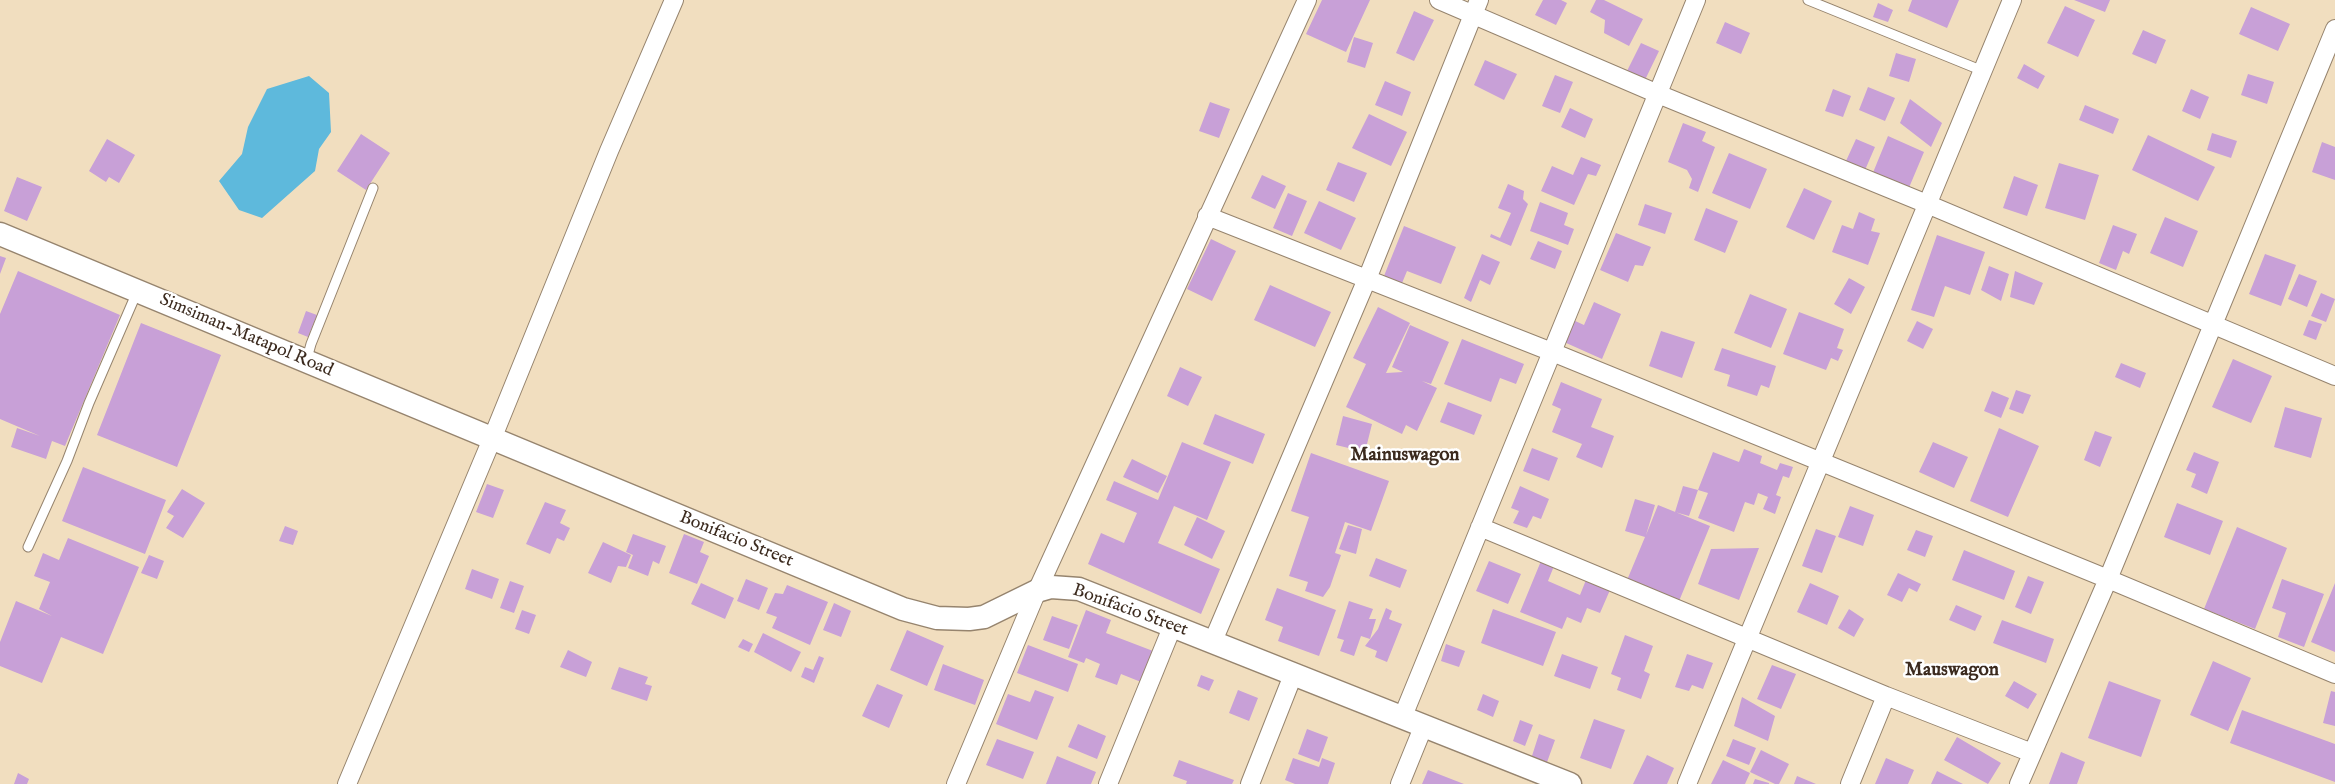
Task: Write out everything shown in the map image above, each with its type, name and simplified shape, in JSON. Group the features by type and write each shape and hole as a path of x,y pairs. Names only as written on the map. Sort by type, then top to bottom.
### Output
{"street":[{"path":"347,784 492,439 608,151 674,0"},
{"path":"956,784 1037,591 1307,0"},
{"path":"1439,0 1476,7 1658,94 1928,204 2335,376"},
{"path":"1403,716 1696,0"},
{"path":"1687,784 2012,0"},
{"path":"1213,641 1367,279 1476,7"},
{"path":"2019,784 2108,579 2335,29"},
{"path":"1207,216 1552,352 2108,579 2335,674"},
{"name":"Simsiman-Matapol Road","path":"0,234 492,439"},
{"name":"Bonifacio Street","path":"492,439 920,614 954,620 984,616 1037,591 1051,587 1079,589 1403,716 1545,779 1570,784"},
{"path":"1480,527 1886,696 2032,753"},
{"path":"1108,784 1174,625"},
{"path":"1250,784 1293,674"},
{"path":"1850,784 1886,696"},
{"path":"1400,784 1424,725"}],"lane":[{"path":"1808,0 1983,71"},
{"path":"306,362 311,344 373,188"},
{"path":"28,547 67,461 89,403 138,290"}],"water":[{"path":"309,76 329,93 331,132 319,149 315,171 262,218 239,210 219,181 242,154 248,127 267,89"}],"building":[{"path":"1322,0 1370,0 1346,52 1306,34"},
{"path":"1543,0 1561,0 1567,3 1556,25 1535,15"},
{"path":"1596,0 1604,0 1643,19 1629,46 1604,33 1605,20 1590,12"},
{"path":"1912,0 1959,0 1947,28 1908,11"},
{"path":"2074,0 2110,0 2105,12"},
{"path":"1878,3 1893,10 1888,22 1873,17"},
{"path":"2065,6 2095,20 2078,57 2047,43"},
{"path":"2251,7 2290,24 2278,51 2239,34"},
{"path":"1414,11 1434,20 1414,61 1396,53"},
{"path":"1725,22 1750,33 1741,54 1716,43"},
{"path":"2143,30 2166,40 2156,64 2132,54"},
{"path":"1354,37 1373,43 1365,68 1347,62"},
{"path":"1641,43 1659,51 1644,82 1626,73"},
{"path":"1896,53 1916,59 1909,82 1889,76"},
{"path":"1485,60 1517,74 1504,100 1474,85"},
{"path":"2024,64 2045,76 2038,89 2017,78"},
{"path":"2248,74 2274,82 2267,104 2241,95"},
{"path":"1555,75 1573,82 1560,113 1542,106"},
{"path":"1385,81 1411,92 1402,116 1375,105"},
{"path":"1868,87 1895,98 1885,121 1859,110"},
{"path":"1833,89 1851,96 1843,117 1825,111"},
{"path":"2191,89 2209,97 2200,119 2182,111"},
{"path":"1910,99 1942,123 1931,147 1900,123"},
{"path":"1210,102 1230,109 1219,138 1199,131"},
{"path":"2085,105 2119,119 2113,134 2079,120"},
{"path":"1570,108 1593,119 1585,138 1561,127"},
{"path":"1369,114 1407,132 1391,166 1352,148"},
{"path":"1683,123 1706,132 1702,141 1715,147 1698,192 1689,188 1692,179 1687,170 1668,162"},
{"path":"2212,133 2237,141 2231,158 2207,150"},
{"path":"361,134 390,153 366,190 337,171"},
{"path":"2148,135 2215,167 2198,201 2132,170"},
{"path":"1888,136 1924,152 1908,190 1872,175"},
{"path":"107,139 135,155 119,183 109,177 106,182 89,171"},
{"path":"1856,139 1875,147 1865,170 1846,161"},
{"path":"2322,142 2335,147 2335,180 2312,172"},
{"path":"1729,153 1767,169 1750,209 1712,193"},
{"path":"1581,157 1601,165 1596,176 1588,174 1574,205 1541,191 1552,166 1573,175"},
{"path":"1338,162 1367,173 1354,202 1326,190"},
{"path":"2059,163 2099,175 2085,220 2045,208"},
{"path":"1262,175 1286,186 1275,209 1251,198"},
{"path":"2014,176 2038,185 2027,216 2003,208"},
{"path":"17,177 42,187 27,221 4,211"},
{"path":"1508,184 1524,191 1523,199 1528,204 1511,246 1490,237 1491,234 1500,238 1511,213 1498,208"},
{"path":"1804,188 1832,201 1814,240 1786,227"},
{"path":"1288,193 1307,201 1292,236 1273,228"},
{"path":"1319,201 1356,218 1341,250 1304,233"},
{"path":"1540,202 1568,213 1564,225 1574,229 1568,245 1530,231"},
{"path":"1645,204 1672,213 1665,234 1638,225"},
{"path":"1706,208 1738,221 1725,253 1694,240"},
{"path":"1859,212 1875,219 1871,231 1880,233 1868,265 1832,252 1842,225 1853,229"},
{"path":"2165,217 2198,231 2183,267 2150,253"},
{"path":"2113,225 2137,234 2129,254 2123,251 2116,270 2099,263"},
{"path":"1404,226 1456,247 1441,284 1407,271 1400,288 1382,281"},
{"path":"1616,233 1651,247 1643,266 1635,265 1628,282 1600,270"},
{"path":"1937,235 1985,252 1970,295 1945,286 1934,317 1911,310"},
{"path":"1211,239 1236,251 1212,301 1187,289"},
{"path":"1538,241 1562,251 1555,269 1530,259"},
{"path":"1482,254 1500,262 1490,285 1480,280 1471,302 1464,298"},
{"path":"2265,254 2296,265 2281,306 2249,294"},
{"path":"0,256 6,258 0,274"},
{"path":"1989,266 2009,274 2001,301 1981,290"},
{"path":"18,271 120,315 65,446 52,441 46,459 11,447 17,428 40,436 0,419 0,314"},
{"path":"2015,271 2043,283 2034,305 2010,297"},
{"path":"2299,274 2317,281 2307,307 2288,299"},
{"path":"1849,278 1865,287 1851,314 1834,304"},
{"path":"1270,285 1331,312 1315,347 1254,320"},
{"path":"2321,293 2335,299 2326,322 2311,316"},
{"path":"1750,294 1787,309 1771,348 1734,333"},
{"path":"1594,302 1621,314 1602,359 1564,342 1573,320 1584,325"},
{"path":"1378,307 1410,323 1386,373 1403,372 1392,367 1410,325 1449,342 1431,384 1422,381 1437,388 1417,431 1406,425 1402,434 1346,407 1366,364 1353,358"},
{"path":"306,311 317,315 308,337 298,333"},
{"path":"1799,312 1844,329 1837,348 1843,350 1838,361 1831,358 1826,370 1783,354"},
{"path":"2309,320 2322,324 2316,340 2303,335"},
{"path":"1917,321 1933,329 1923,349 1907,341"},
{"path":"141,323 221,355 177,467 97,435"},
{"path":"1661,331 1695,342 1682,378 1649,366"},
{"path":"1462,339 1524,364 1516,384 1500,378 1491,402 1444,384"},
{"path":"1722,348 1776,366 1769,388 1761,385 1757,396 1727,386 1730,375 1714,370"},
{"path":"2233,359 2272,376 2251,423 2212,407"},
{"path":"2121,363 2146,373 2140,388 2115,377"},
{"path":"1180,367 1202,377 1188,406 1167,396"},
{"path":"1561,382 1602,399 1591,427 1614,436 1602,468 1576,457 1582,444 1552,432 1561,409 1552,405"},
{"path":"2016,390 2031,395 2023,414 2009,409"},
{"path":"1992,391 2009,398 2001,418 1984,411"},
{"path":"1448,402 1482,415 1474,435 1440,422"},
{"path":"2285,407 2322,418 2311,458 2274,447"},
{"path":"1215,414 1265,434 1253,464 1203,444"},
{"path":"1343,416 1372,424 1365,452 1336,445"},
{"path":"1999,428 2039,446 2008,517 1970,501"},
{"path":"2095,431 2112,437 2100,467 2084,460"},
{"path":"1182,442 1231,462 1207,520 1174,506 1158,543 1220,569 1201,614 1088,564 1101,533 1124,543 1137,513 1106,500 1114,481 1158,500"},
{"path":"1933,442 1968,457 1954,488 1919,472"},
{"path":"1532,448 1558,458 1549,481 1523,471"},
{"path":"1744,449 1762,456 1760,463 1777,470 1780,463 1793,467 1789,478 1783,476 1776,495 1781,497 1775,514 1763,509 1768,497 1758,493 1754,505 1745,502 1734,532 1698,518 1708,493 1698,490 1713,452 1739,462"},
{"path":"2194,452 2219,462 2207,494 2191,487 2196,474 2186,470"},
{"path":"1311,453 1389,481 1371,531 1345,522 1335,553 1341,555 1330,587 1323,597 1305,591 1308,582 1289,576 1309,517 1291,511"},
{"path":"1132,459 1167,476 1158,493 1123,477"},
{"path":"83,467 166,500 145,554 62,521"},
{"path":"487,484 504,490 493,518 476,512"},
{"path":"1520,486 1549,499 1541,519 1533,516 1527,528 1513,523 1519,511 1511,508"},
{"path":"1683,486 1698,490 1689,516 1675,512"},
{"path":"182,489 205,503 183,538 166,528 174,516 167,512"},
{"path":"1635,499 1655,505 1646,535 1658,505 1710,526 1677,606 1625,585 1645,537 1625,531"},
{"path":"545,502 566,510 560,523 570,528 564,541 557,538 550,554 526,544"},
{"path":"2177,503 2223,521 2210,555 2164,537"},
{"path":"1850,506 1874,515 1863,546 1838,537"},
{"path":"1197,517 1225,531 1212,559 1184,545"},
{"path":"1348,525 1362,529 1356,554 1339,549"},
{"path":"285,526 298,531 293,545 279,541"},
{"path":"2237,527 2287,548 2255,629 2204,609"},
{"path":"1816,529 1836,536 1822,573 1802,566"},
{"path":"1916,530 1933,536 1925,557 1907,550"},
{"path":"633,534 666,546 659,564 653,561 648,576 628,568 633,555 626,552"},
{"path":"684,534 704,542 700,552 709,556 697,584 669,573"},
{"path":"68,538 139,567 103,654 61,637 42,683 0,666 0,642 16,601 52,616 39,609 50,582 34,576 43,553 59,560"},
{"path":"603,542 631,555 626,567 618,566 611,583 588,573"},
{"path":"1759,548 1739,600 1698,584 1711,549"},
{"path":"1964,550 2015,571 2004,600 1952,580"},
{"path":"149,555 164,561 157,579 141,573"},
{"path":"1376,558 1407,570 1400,588 1369,576"},
{"path":"1489,561 1521,574 1508,604 1476,591"},
{"path":"1541,561 1554,566 1548,581 1580,595 1586,580 1610,590 1600,613 1587,608 1581,623 1567,617 1562,629 1520,612"},
{"path":"472,569 499,579 492,599 465,589"},
{"path":"1898,573 1921,584 1917,592 1909,588 1902,602 1887,595"},
{"path":"2028,576 2044,582 2031,614 2015,607"},
{"path":"746,579 768,588 759,610 737,601"},
{"path":"2282,579 2324,594 2304,647 2278,637 2286,613 2272,608"},
{"path":"510,581 524,586 514,613 500,608"},
{"path":"701,583 734,598 725,619 691,604"},
{"path":"1810,583 1839,596 1827,625 1797,612"},
{"path":"2335,583 2335,652 2311,642"},
{"path":"787,585 828,602 810,645 772,628 777,617 766,613 775,593 783,594"},
{"path":"1277,588 1336,610 1319,656 1278,641 1283,627 1265,620"},
{"path":"1349,601 1373,609 1369,619 1376,619 1370,639 1361,636 1354,656 1340,651 1344,640 1337,638"},
{"path":"834,603 851,611 841,637 823,630"},
{"path":"1956,605 1982,616 1975,631 1949,620"},
{"path":"1386,608 1392,611 1389,619 1402,624 1387,662 1375,657 1377,651 1365,646 1378,629"},
{"path":"1493,609 1556,632 1543,666 1481,643"},
{"path":"1849,609 1864,619 1854,637 1838,628"},
{"path":"522,610 536,615 529,634 515,629"},
{"path":"1086,610 1111,620 1106,633 1153,651 1141,682 1121,674 1117,685 1095,677 1100,664 1086,658 1084,663 1068,657"},
{"path":"1052,616 1078,625 1069,649 1043,640"},
{"path":"2002,620 2054,639 2046,663 1993,643"},
{"path":"907,630 944,646 927,686 890,670"},
{"path":"763,633 801,652 791,672 754,652"},
{"path":"1625,635 1653,646 1644,671 1650,674 1641,699 1617,690 1621,678 1611,674"},
{"path":"743,639 753,644 749,652 738,647"},
{"path":"1446,644 1465,651 1459,667 1441,661"},
{"path":"1028,645 1078,664 1068,692 1017,673"},
{"path":"568,650 592,662 586,677 560,667"},
{"path":"1562,654 1598,667 1590,689 1554,676"},
{"path":"1687,654 1713,663 1703,689 1692,685 1689,691 1675,687"},
{"path":"819,656 824,658 814,683 801,677 805,667 813,670"},
{"path":"2213,661 2251,678 2228,731 2190,715"},
{"path":"943,664 984,680 975,705 934,690"},
{"path":"1772,665 1796,674 1781,709 1757,699"},
{"path":"619,667 648,677 645,684 652,686 647,701 611,689"},
{"path":"1201,675 1214,680 1209,691 1197,686"},
{"path":"2014,681 2037,694 2028,709 2005,696"},
{"path":"2109,681 2161,700 2141,757 2088,738"},
{"path":"877,684 903,695 889,728 862,716"},
{"path":"1035,690 1054,697 1037,740 996,724 1008,694 1030,702"},
{"path":"1238,690 1258,698 1249,721 1229,713"},
{"path":"2331,691 2335,692 2335,726 2323,723"},
{"path":"1483,694 1499,701 1493,717 1477,710"},
{"path":"1742,697 1775,716 1768,741 1734,726"},
{"path":"2242,710 2335,744 2335,782 2230,743"},
{"path":"1594,719 1625,730 1611,769 1580,758"},
{"path":"1520,720 1533,725 1525,746 1513,741"},
{"path":"1078,724 1106,736 1097,759 1068,747"},
{"path":"1307,729 1328,737 1319,762 1298,754"},
{"path":"1539,734 1555,740 1546,765 1531,759"},
{"path":"1957,737 2001,763 1988,784 1944,760"},
{"path":"997,739 1034,752 1023,779 986,765"},
{"path":"1733,739 1756,748 1749,765 1726,756"},
{"path":"1761,750 1789,764 1779,784 1775,784 1750,772"},
{"path":"2061,752 2085,762 2077,784 2049,784"},
{"path":"1647,755 1674,768 1667,784 1633,784"},
{"path":"1057,756 1096,772 1091,784 1046,784"},
{"path":"1293,758 1319,767 1322,758 1335,763 1328,784 1295,784 1285,780"},
{"path":"1886,758 1914,770 1908,784 1875,784"},
{"path":"1179,760 1234,780 1232,784 1186,784 1187,781 1173,776"},
{"path":"1723,760 1750,773 1745,784 1711,784"},
{"path":"1428,770 1464,784 1422,784"},
{"path":"1937,771 1963,784 1931,784"},
{"path":"18,773 29,779 27,784 14,784"},
{"path":"1797,776 1816,784 1794,784"},
{"path":"1755,779 1769,783 1769,784 1753,784"}],"district":[{"name":"Mainuswagon","path":"1405,456"},
{"name":"Mauswagon","path":"1952,671"}]}
